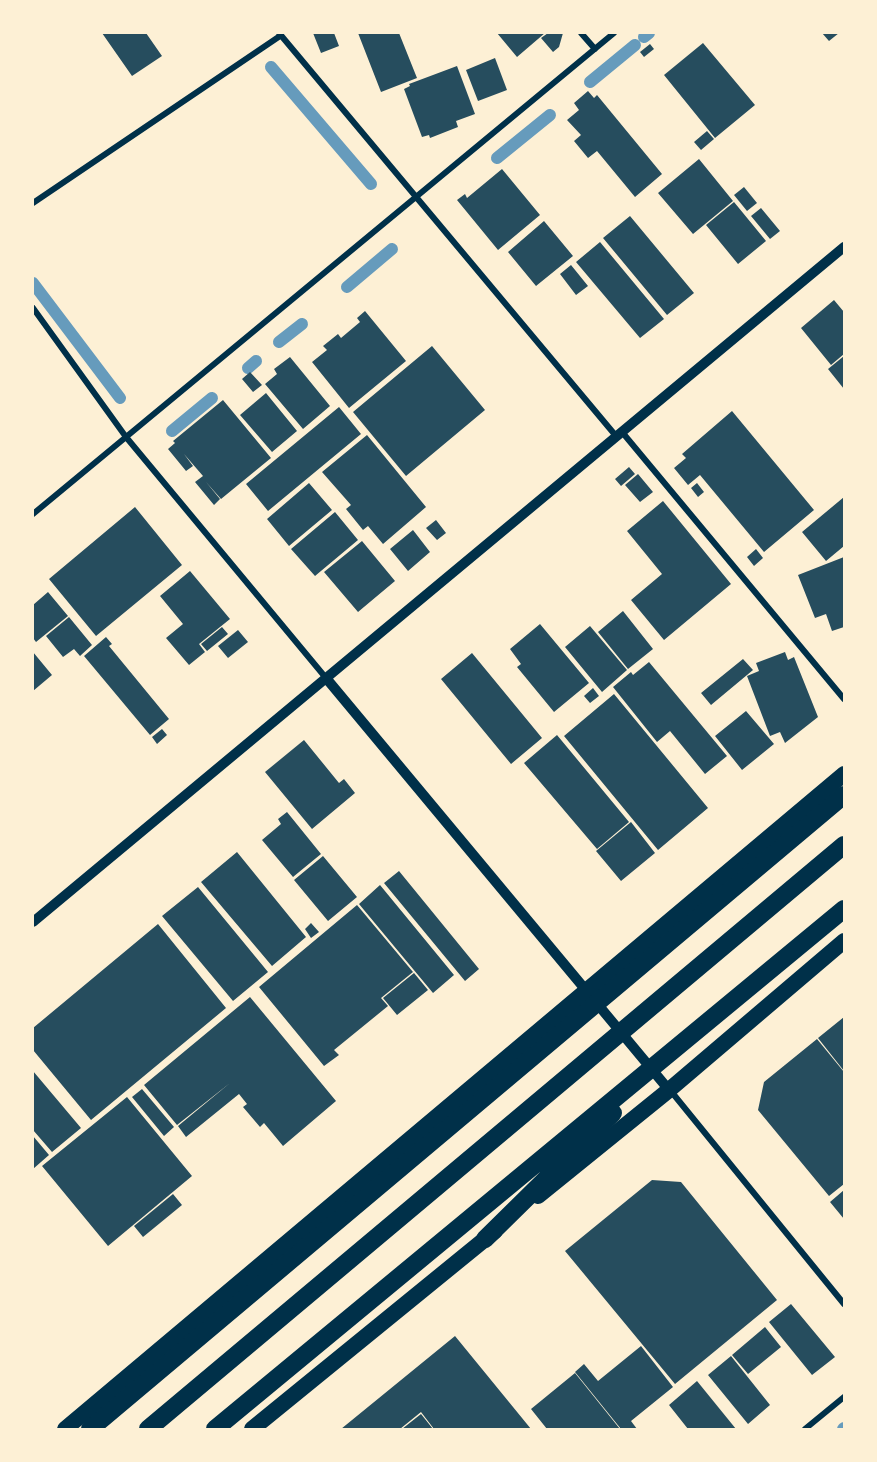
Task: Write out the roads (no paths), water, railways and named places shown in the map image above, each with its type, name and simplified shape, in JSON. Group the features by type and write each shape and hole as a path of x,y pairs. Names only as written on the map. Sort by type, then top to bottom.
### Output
{"highway":[{"path":"65,1429 844,774"},
{"path":"90,1429 844,795"},
{"path":"148,1429 844,845"},
{"path":"215,1429 844,909"},
{"path":"485,1239 654,1072 844,915"},
{"path":"252,1429 669,1090 844,941"}],"street":[{"path":"581,33 595,49"},
{"path":"33,514 614,33"},
{"path":"33,203 280,34 415,197 844,699"},
{"path":"33,922 844,247"},
{"path":"33,308 126,437 844,1304"},
{"path":"805,1429 844,1396"}],"waterway":[{"path":"644,37 649,33"},
{"path":"590,82 635,45"},
{"path":"271,67 371,184"},
{"path":"497,158 550,115"},
{"path":"347,287 392,249"},
{"path":"33,283 120,398"},
{"path":"279,342 302,324"},
{"path":"248,368 256,361"},
{"path":"172,431 212,398"}]}
